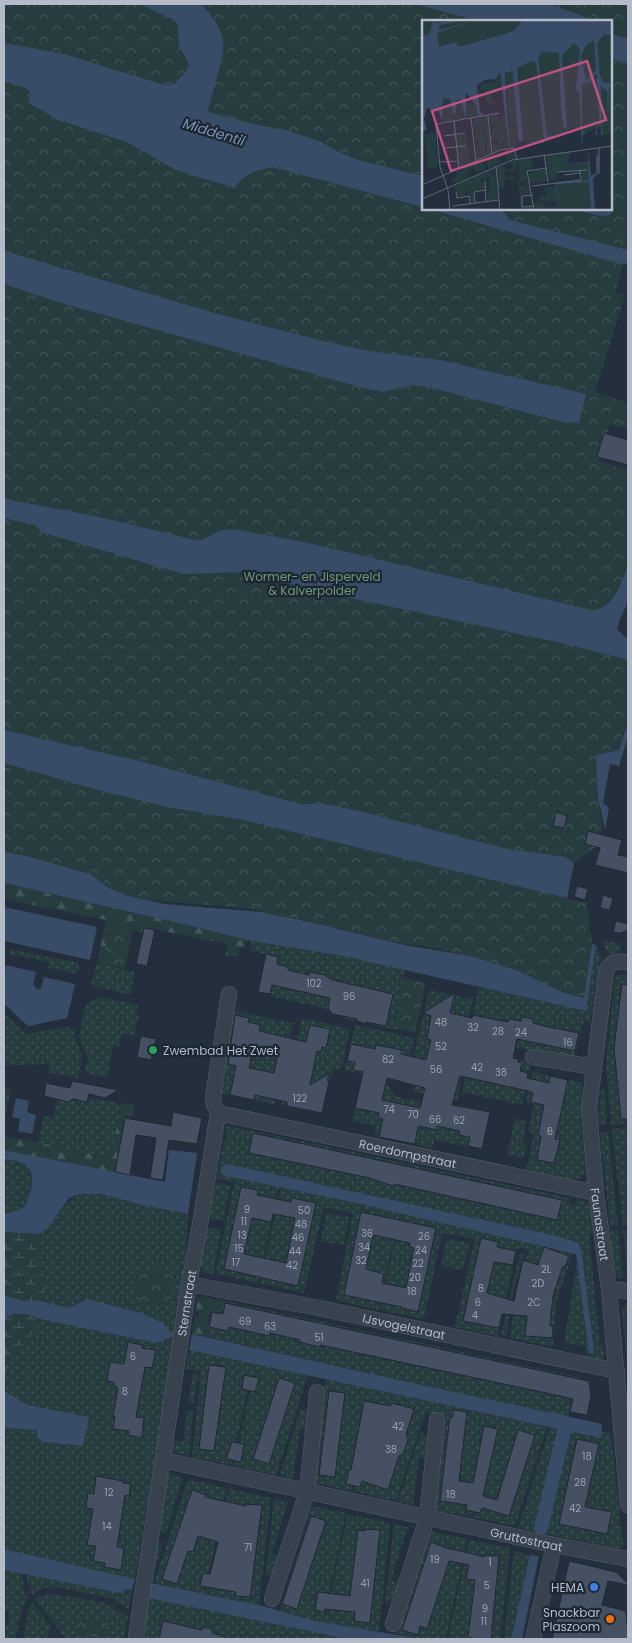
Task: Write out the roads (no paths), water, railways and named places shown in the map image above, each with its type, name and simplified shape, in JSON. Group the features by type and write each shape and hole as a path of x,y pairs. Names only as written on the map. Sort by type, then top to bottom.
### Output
{"street":[{"name":"Faunastraat","path":"628,962 617,961 610,964 606,971 589,1109 596,1193 609,1289 628,1505"},
{"name":"Sternstraat","path":"137,1639 139,1614 164,1460 189,1284 218,1113 212,1097 228,994"},
{"path":"533,1057 594,1067"},
{"name":"Roerdompstraat","path":"218,1113 596,1193"},
{"name":"IJsvogelstraat","path":"189,1284 319,1308 617,1371"},
{"path":"609,1289 628,1290"},
{"path":"272,1599 307,1492 317,1392"},
{"path":"394,1624 427,1518 438,1420"},
{"name":"Gruttostraat","path":"164,1460 554,1546 628,1559"},
{"path":"533,1639 554,1546"}],"water":[{"name":"Middentil","path":"140,4 201,4 215,20 220,30 223,40 222,55 208,112 270,128 283,129 322,142 334,150 359,160 422,176 422,207 272,167 251,173 242,179 235,188 188,174 172,168 127,142 58,120 29,103 30,92 25,88 4,82 4,43 64,54 161,84 173,85 186,72 189,64 179,46 178,26 173,19"},
{"path":"415,4 549,4 593,20 475,20"},
{"path":"612,34 628,39 628,64 612,58"},
{"path":"433,210 503,210 510,220 628,250 628,264 617,263"},
{"path":"577,210 614,210 610,215 600,216"},
{"path":"4,251 218,314 331,343 369,351 440,360 586,394 579,423 563,422 432,388 413,385 383,392 363,388 58,302 4,284"},
{"path":"4,499 95,516 195,540 201,540 222,530 234,529 313,544 592,610 606,605 612,599 620,586 628,563 628,602 617,629 628,640 628,660 566,644 331,594 243,572 183,574 41,532 35,525 4,518"},
{"path":"628,721 628,736 619,766 610,764 603,803 609,808 605,830 598,801 596,755 619,750"},
{"path":"4,730 135,760 301,804 324,804 359,811 508,849 565,857 574,863 567,898 244,820 167,807 98,790 4,763"},
{"path":"4,852 27,856 90,874 109,888 128,896 164,904 261,912 404,945 471,956 516,970 562,992 584,998 592,944 596,945 586,1011 343,956 247,940 4,883"},
{"path":"4,907 97,927 90,960 4,941"},
{"path":"6,965 36,972 33,985 38,990 41,988 44,977 75,984 67,1018 28,1026 4,1004"},
{"path":"16,1098 29,1101 27,1112 36,1115 32,1134 18,1131 20,1119 12,1117"},
{"path":"4,1150 165,1182 169,1150 197,1153 188,1214 142,1205 102,1194 80,1194 69,1198 47,1229 38,1234 4,1232 4,1214 25,1206 30,1194 32,1175 26,1165 18,1161 4,1159"},
{"path":"228,1164 557,1236 579,1243 594,1352 589,1354 576,1254 356,1203 226,1176 221,1171 222,1166"},
{"path":"4,1295 24,1301 40,1301 68,1308 87,1299 141,1313 163,1323 174,1336 157,1343 44,1320 26,1314 14,1314 4,1318"},
{"path":"192,1334 602,1424 601,1438 189,1350"},
{"path":"4,1391 28,1405 89,1417 83,1446 43,1442 38,1438 37,1430 4,1428"},
{"path":"4,1549 135,1579 132,1590 127,1589 120,1593 4,1570"},
{"path":"530,1555 539,1556 522,1639 511,1639"},
{"path":"151,1583 259,1605 311,1620 420,1639 347,1639 148,1598"}],"waterway":[{"path":"541,1528 566,1423 554,1420"}],"place":[{"name":"Zwembad Het Zwet","path":"153,1050"},
{"name":"HEMA","path":"594,1587"},
{"name":"Snackbar Plaszoom","path":"610,1619"}],"park label":[{"name":"Wormer- en Jisperveld & Kalverpolder","path":"312,583"}]}
